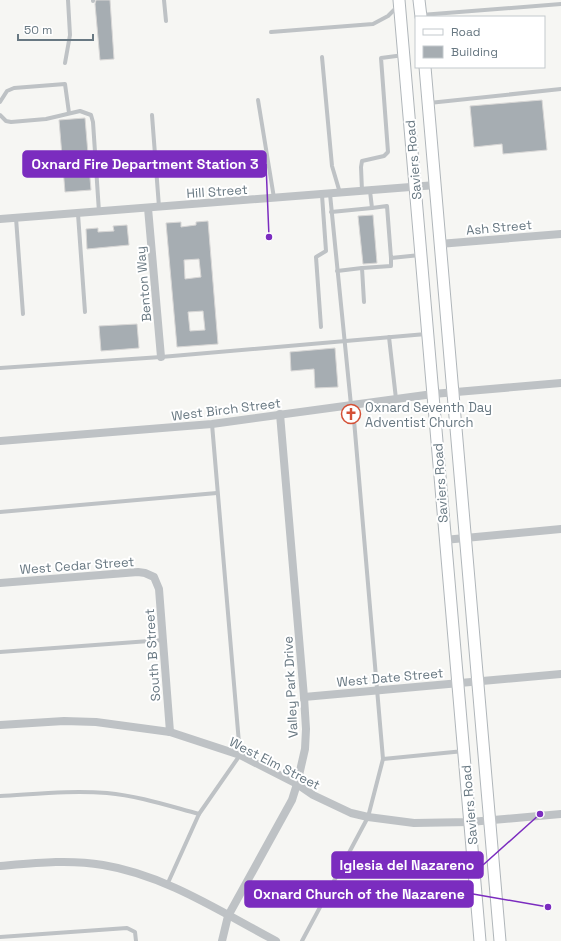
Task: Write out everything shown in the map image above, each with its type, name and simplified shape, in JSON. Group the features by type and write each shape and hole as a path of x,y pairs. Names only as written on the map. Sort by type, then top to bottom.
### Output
{"main road":[{"path":"419,0 420,16"},
{"name":"Saviers Road","path":"399,2 422,255 444,540 480,941"},
{"name":"Saviers Road","path":"425,68 436,185 439,244 479,681 500,941"}],"street":[{"name":"Hill Street","path":"0,219 436,185"},
{"name":"Benton Way","path":"148,208 161,357"},
{"name":"Ash Street","path":"439,244 561,234"},
{"name":"West Birch Street","path":"0,441 212,424 433,394 561,383"},
{"name":"Valley Park Drive","path":"222,941 228,916 292,800 305,750 306,729 304,697 280,414"},
{"path":"444,540 561,529"},
{"name":"West Cedar Street","path":"0,583 138,572 154,577"},
{"name":"South B Street","path":"154,577 159,589 170,732"},
{"name":"West Date Street","path":"304,697 561,674"},
{"name":"West Elm Street","path":"0,725 64,721 96,722 128,724 170,732 240,755 297,784 313,796 351,813 368,818 414,823 470,822 561,814"},
{"path":"0,866 49,862 102,864 146,876 167,885 276,941"}],"lane":[{"path":"65,63 70,35 68,0"},
{"path":"164,0 166,21"},
{"path":"270,32 373,24 388,16 399,2"},
{"path":"420,16 561,4"},
{"path":"372,208 360,167 362,161 384,156 388,152 381,58 404,55"},
{"path":"322,57 332,166 340,193"},
{"path":"0,102 7,91 14,88 66,84 69,113"},
{"path":"428,103 561,89"},
{"path":"258,100 274,198"},
{"path":"0,115 6,121 19,122 46,119 80,110 91,115 93,122 100,212"},
{"path":"152,116 159,207"},
{"path":"302,941 368,818 383,759 354,420 344,342 331,212 326,194"},
{"path":"321,327 316,257 326,251 326,194"},
{"path":"331,212 387,206 392,266 337,271"},
{"path":"78,214 85,312"},
{"path":"16,218 23,314"},
{"path":"391,258 422,255"},
{"path":"362,268 364,302"},
{"path":"0,368 161,357 428,334"},
{"path":"389,337 396,399"},
{"path":"167,885 199,814 240,755 212,424"},
{"path":"0,512 217,493"},
{"path":"0,652 163,640"},
{"path":"383,759 464,751"},
{"path":"0,796 69,792 108,793 152,801 199,814"},
{"path":"332,884 368,901 476,892"},
{"path":"0,937 127,928 134,932 136,941"}],"building":[{"path":"96,0 110,0 114,59 100,60 95,4"},
{"path":"542,100 547,150 503,154 502,144 474,147 470,106"},
{"path":"85,118 91,190 65,192 59,120"},
{"path":"373,215 377,263 363,264 358,216"},
{"path":"208,221 218,344 177,347 166,223 181,222 181,227 196,225 196,222","holes":["199,259 201,277 185,279 184,260","203,311 205,330 190,331 188,312"]},
{"path":"127,225 129,245 87,249 86,229 98,228 98,232 114,231 113,226"},
{"path":"137,324 139,348 101,351 99,326"},
{"path":"335,348 338,387 315,388 314,369 291,371 290,352"}],"place":[{"name":"Oxnard Fire Department Station 3","path":"269,237"},
{"name":"Oxnard Seventh Day Adventist Church","path":"351,414"},
{"name":"Iglesia del Nazareno","path":"540,814"},
{"name":"Oxnard Church of the Nazarene","path":"548,907"}]}
